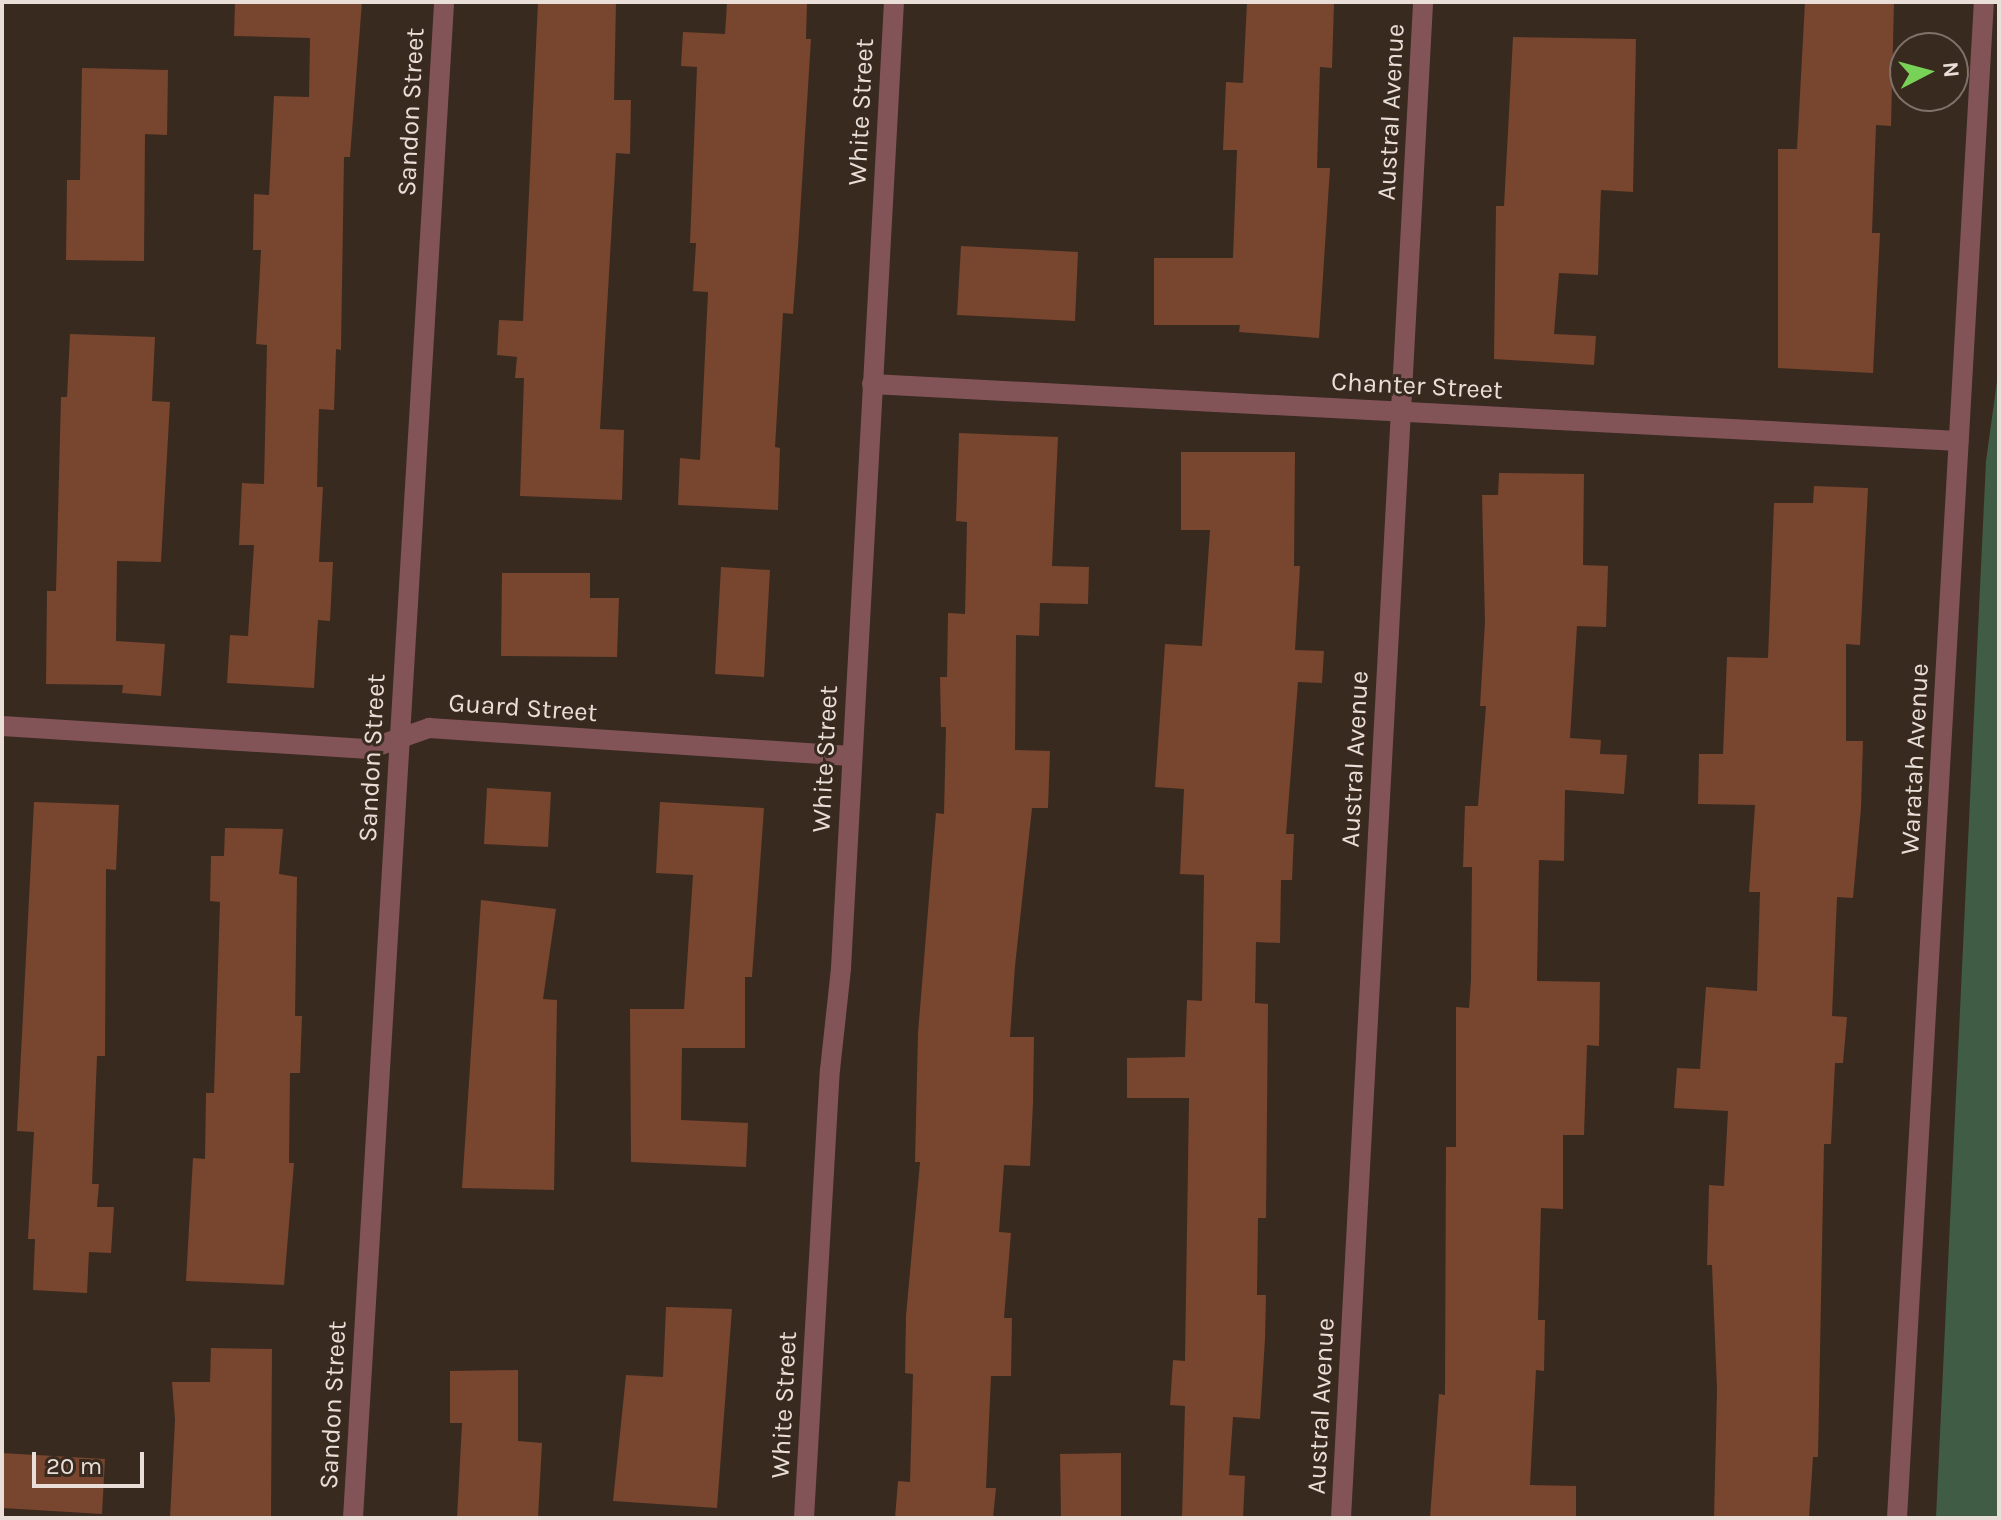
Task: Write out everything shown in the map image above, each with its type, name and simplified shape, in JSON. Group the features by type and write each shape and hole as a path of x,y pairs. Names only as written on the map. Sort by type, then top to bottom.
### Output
{"street":[{"name":"Sandon Street","path":"353,1518 444,2"},
{"name":"White Street","path":"804,1518 894,2"},
{"name":"Austral Avenue","path":"1341,1518 1423,2"},
{"name":"Waratah Avenue","path":"1897,1518 1984,2"},
{"name":"Chanter Street","path":"872,384 1959,441"},
{"name":"Guard Street","path":"2,726 369,749 429,728 851,756"}],"green space":[{"path":"1999,367 1999,1518 1936,1518 1986,461"}],"building":[{"path":"235,2 362,2 350,157 344,157 341,350 336,349 334,410 319,409 317,487 323,487 319,562 333,562 330,621 318,620 314,688 227,683 230,635 248,636 254,545 239,545 242,483 264,484 267,345 256,344 261,250 253,250 254,194 269,195 274,96 309,97 310,38 234,36"},
{"path":"538,2 616,2 614,100 631,100 630,154 616,153 600,429 624,430 622,500 520,496 524,378 515,378 517,357 497,355 499,320 523,321"},
{"path":"727,2 807,2 806,39 811,39 793,314 783,313 775,447 780,448 778,510 678,505 680,458 700,460 708,292 693,291 696,243 690,243 697,67 681,66 683,32 725,34"},
{"path":"1247,2 1334,2 1332,68 1320,67 1317,168 1330,168 1319,338 1239,332 1240,325 1154,325 1154,258 1233,258 1237,150 1223,150 1226,82 1243,83"},
{"path":"1805,2 1894,2 1893,32 1889,32 1891,126 1876,125 1872,233 1880,233 1873,373 1778,368 1778,149 1797,149"},
{"path":"1513,37 1636,39 1633,192 1601,190 1598,275 1559,273 1554,334 1596,336 1594,365 1494,359 1496,206 1504,206"},
{"path":"82,68 168,70 167,135 145,134 144,261 66,260 67,180 80,180"},
{"path":"961,246 1078,252 1075,321 957,315"},
{"path":"70,334 155,337 152,401 170,402 161,562 117,561 116,641 165,644 161,696 122,693 123,685 46,684 47,591 56,591 61,397 67,397"},
{"path":"959,433 1058,437 1052,566 1089,567 1088,604 1040,603 1039,636 1016,635 1015,750 1050,751 1048,808 1032,808 1015,966 1010,1037 1034,1037 1033,1103 1030,1166 1004,1165 999,1232 1011,1233 1004,1318 1012,1318 1011,1376 991,1376 986,1488 996,1488 993,1518 895,1518 898,1481 910,1482 913,1374 905,1373 906,1316 920,1162 915,1162 918,1033 936,813 944,814 946,727 941,727 940,677 947,677 948,613 965,614 967,522 956,521"},
{"path":"1181,452 1295,452 1294,566 1300,566 1295,650 1324,651 1322,683 1298,682 1286,834 1294,834 1292,880 1281,880 1280,943 1256,942 1255,1003 1268,1004 1266,1218 1258,1218 1257,1295 1266,1295 1260,1419 1233,1417 1229,1475 1245,1476 1243,1518 1182,1518 1185,1406 1170,1405 1173,1360 1185,1361 1189,1098 1127,1098 1127,1058 1185,1057 1187,1000 1202,1001 1204,875 1180,874 1184,789 1155,787 1165,644 1202,646 1210,530 1181,530"},
{"path":"1499,473 1584,474 1583,565 1608,566 1606,627 1577,626 1570,738 1601,740 1600,754 1627,755 1624,794 1565,790 1564,861 1539,860 1537,981 1600,982 1599,1046 1587,1045 1584,1135 1563,1135 1563,1209 1541,1208 1538,1320 1545,1320 1544,1371 1536,1370 1530,1485 1576,1486 1576,1518 1430,1518 1439,1394 1445,1395 1446,1147 1456,1147 1456,1007 1469,1008 1471,980 1472,867 1463,867 1465,806 1478,806 1486,706 1480,706 1485,622 1482,495 1498,495"},
{"path":"1814,486 1868,488 1860,645 1846,644 1846,741 1863,741 1861,808 1853,898 1837,897 1832,1016 1847,1017 1843,1063 1835,1063 1831,1144 1824,1144 1818,1457 1813,1457 1809,1518 1714,1518 1717,1389 1712,1265 1707,1265 1709,1185 1724,1186 1728,1111 1674,1108 1677,1068 1700,1069 1706,987 1757,991 1760,892 1749,892 1755,805 1698,804 1699,754 1723,754 1727,657 1768,658 1774,503 1813,503"},
{"path":"721,567 770,570 764,677 715,674"},
{"path":"502,573 590,573 590,598 619,598 617,657 501,656"},
{"path":"487,788 551,792 548,847 484,844"},
{"path":"34,802 119,805 116,870 106,869 105,1056 97,1056 92,1184 99,1184 97,1207 114,1207 111,1253 89,1252 87,1293 33,1290 35,1239 28,1239 34,1132 17,1131"},
{"path":"660,802 764,808 752,977 745,977 745,1048 682,1048 681,1120 748,1123 746,1167 631,1162 630,1009 684,1009 693,875 656,873"},
{"path":"225,828 283,829 279,874 297,877 295,1016 302,1016 300,1073 290,1073 289,1163 294,1163 284,1285 186,1281 193,1158 205,1159 206,1093 214,1093 220,902 210,901 211,856 224,856"},
{"path":"481,900 556,909 543,999 557,1000 554,1190 462,1188"},
{"path":"666,1307 732,1309 717,1508 613,1501 626,1375 663,1377"},
{"path":"211,1348 272,1349 271,1518 170,1518 175,1420 172,1382 210,1382"},
{"path":"518,1370 518,1441 542,1443 538,1518 457,1518 462,1423 450,1423 450,1371"},
{"path":"2,1453 105,1459 102,1514 2,1508"},
{"path":"1121,1453 1121,1518 1061,1518 1060,1454"}]}
